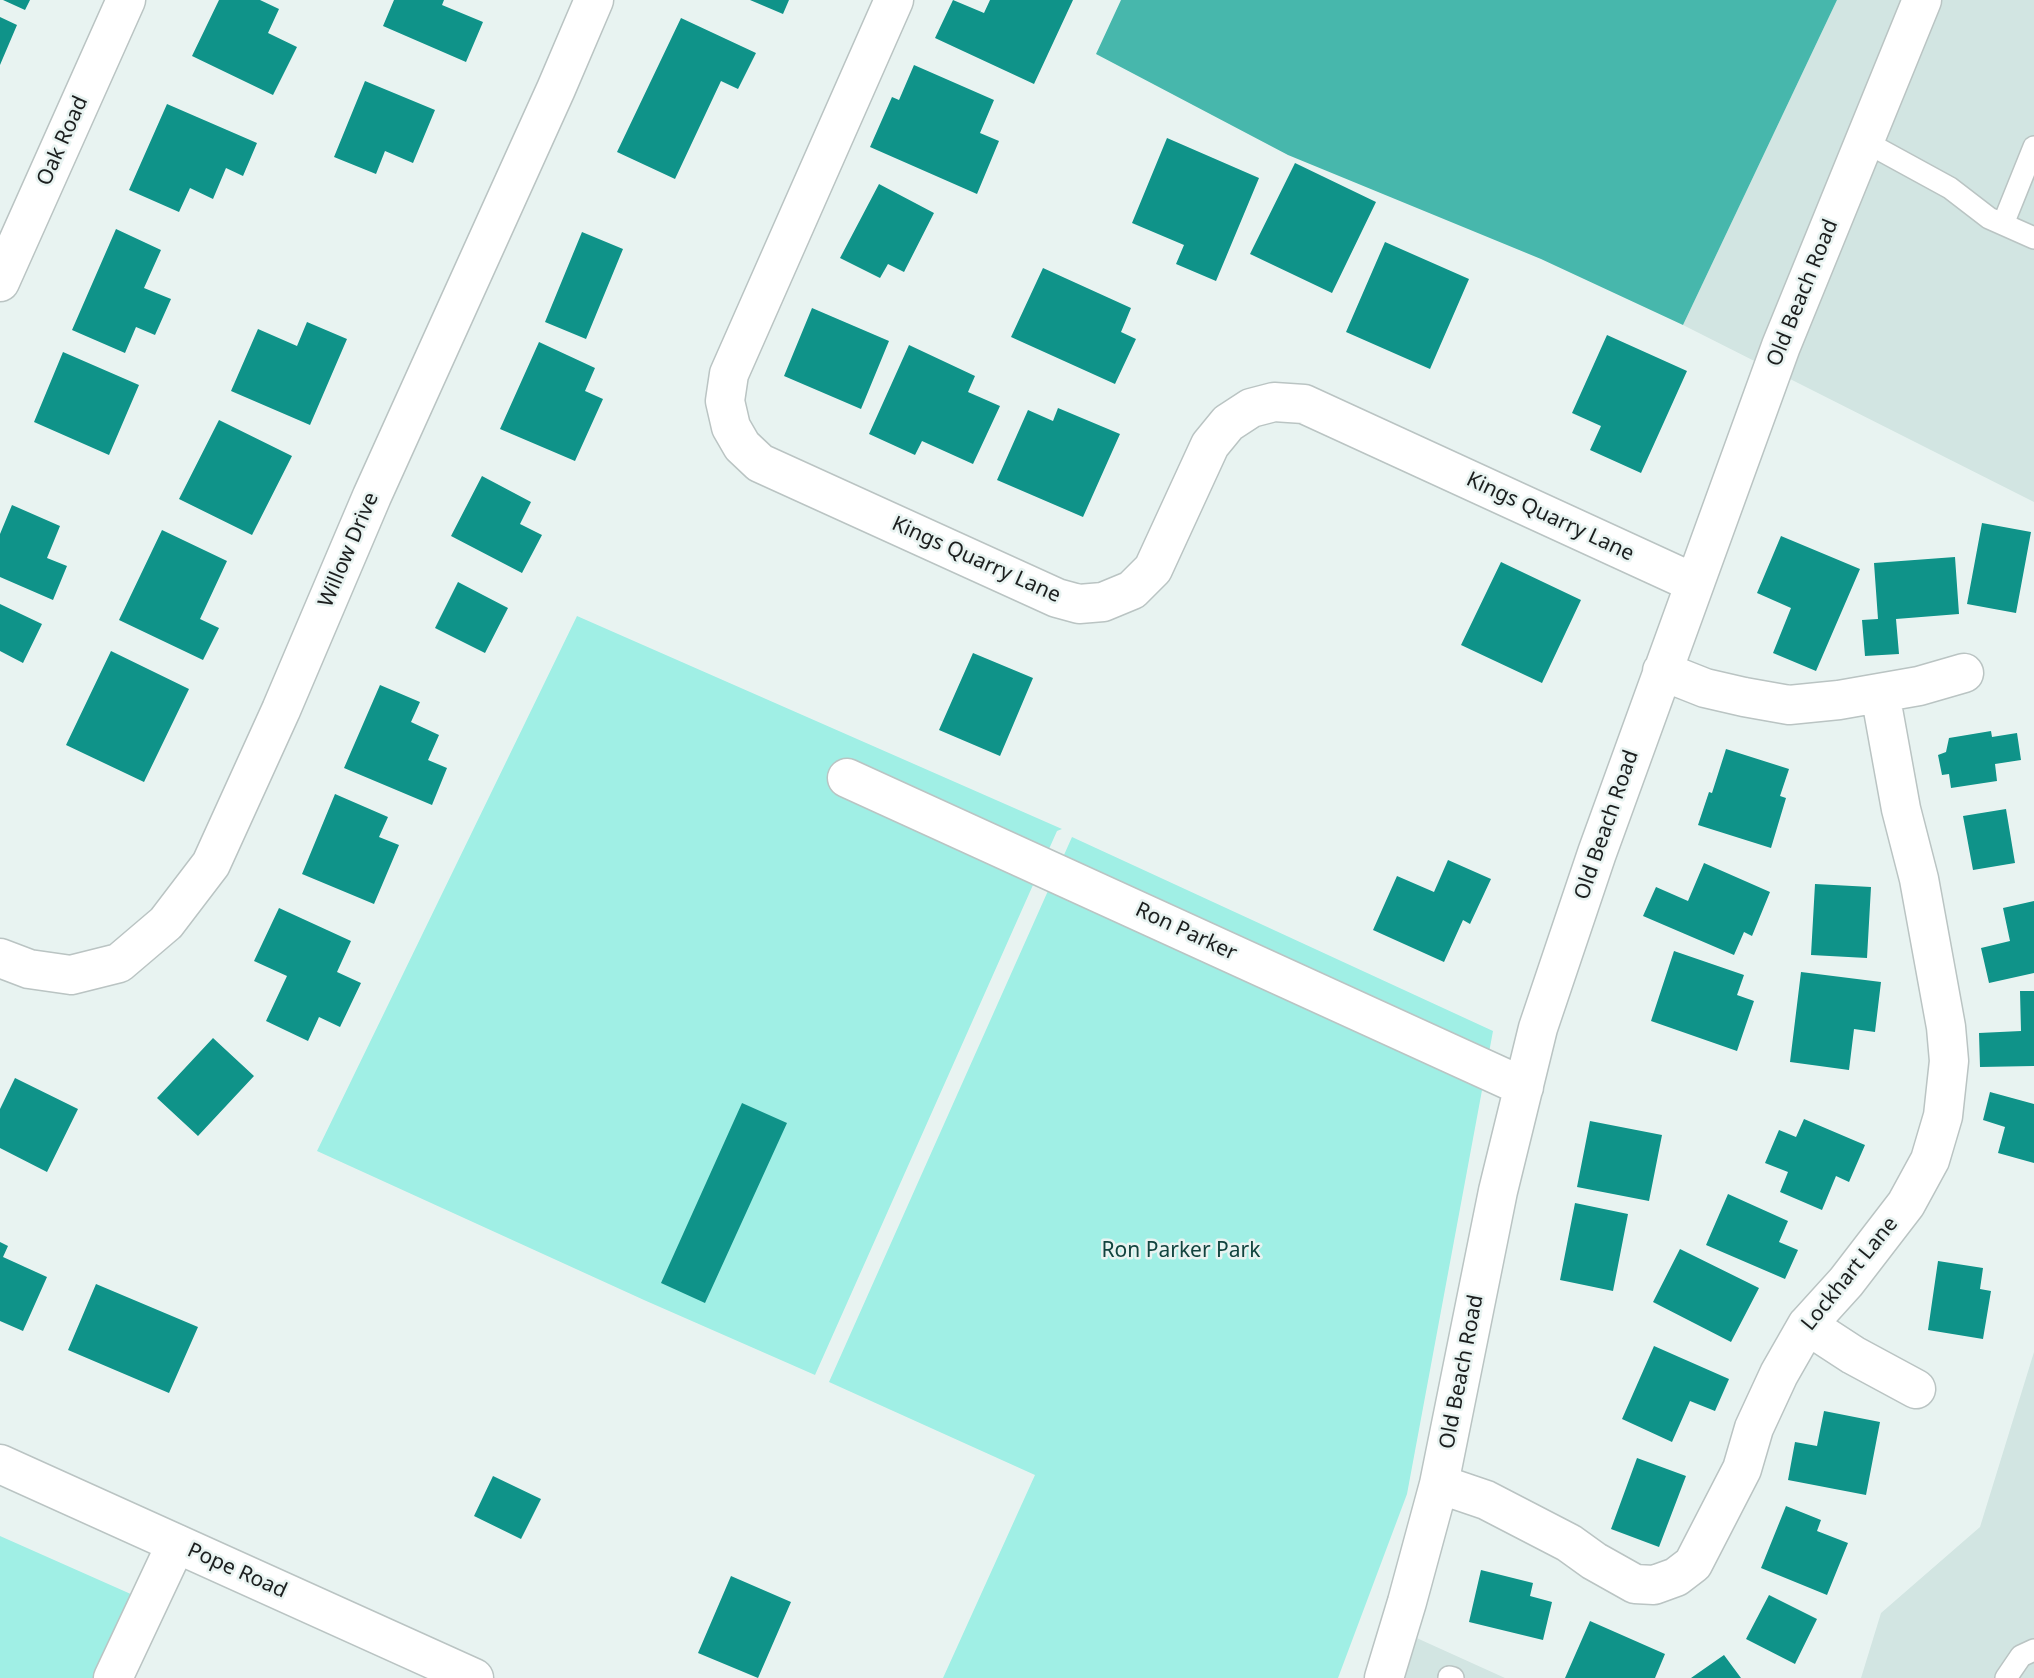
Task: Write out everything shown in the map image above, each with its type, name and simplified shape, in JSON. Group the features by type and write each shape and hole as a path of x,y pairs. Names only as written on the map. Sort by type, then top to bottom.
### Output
{"street":[{"name":"Oak Road","path":"0,282 126,0"},
{"name":"Willow Drive","path":"0,958 29,969 71,975 119,963 166,923 211,863 594,0"},
{"name":"Kings Quarry Lane","path":"894,0 729,374 725,401 731,427 742,446 760,463 1057,598 1079,604 1103,602 1132,590 1153,569 1210,445 1228,423 1251,408 1274,402 1304,404 1694,583"},
{"name":"Old Beach Road","path":"1384,1678 1439,1484 1498,1191 1538,1028 1597,853 1781,346 1922,0"},
{"path":"1662,671 1705,688 1789,705 1839,700 1919,686 1964,673"},
{"name":"Lockhart Lane","path":"1439,1484 1486,1500 1522,1518 1569,1543 1635,1584 1654,1585 1676,1577 1693,1564 1742,1469 1754,1428 1779,1374 1807,1325 1846,1282 1906,1204 1930,1160 1943,1116 1949,1061 1946,1027 1919,879 1901,809 1880,693"},
{"name":"Ron Parker","path":"847,778 1524,1087"},
{"path":"1807,1325 1853,1355 1916,1389"},
{"name":"Pope Road","path":"0,1464 474,1678"},
{"path":"113,1678 176,1544"}],"lane":[{"path":"1864,141 1950,188 1989,218 2034,238"},
{"path":"2003,224 2034,147"},
{"path":"2006,1678 2021,1656 2034,1650"}],"shaded area":[{"path":"1121,0 1837,0 1683,325 1541,259 1288,155 1096,54"},
{"path":"1837,0 2034,0 2034,502 1683,325"},
{"path":"2034,1352 2034,1678 1861,1678 1881,1613 1980,1527"},
{"path":"1399,1630 1505,1678 1379,1678"}],"green space":[{"path":"577,616 1062,829 1057,831 815,1375 317,1151"},
{"name":"Ron Parker Park","path":"1072,837 1493,1031 1407,1494 1338,1678 943,1678 1035,1475 829,1382"},
{"path":"0,1536 133,1595 96,1678 0,1678"}],"building":[{"path":"3,0 30,0 25,10"},
{"path":"219,0 260,0 279,9 268,33 297,47 273,95 192,56"},
{"path":"394,0 444,0 442,5 483,22 466,62 383,26"},
{"path":"750,0 789,0 783,14"},
{"path":"953,0 984,13 990,0 1073,0 1034,84 935,38"},
{"path":"0,17 17,25 0,65"},
{"path":"681,18 756,53 738,89 721,81 675,179 617,152"},
{"path":"914,65 994,100 980,133 999,141 977,194 870,147 892,97 899,100"},
{"path":"365,81 435,110 413,163 385,151 376,174 334,157"},
{"path":"167,104 257,143 243,176 226,168 213,199 190,188 179,212 129,190"},
{"path":"1167,138 1259,178 1216,281 1176,264 1184,245 1132,223"},
{"path":"1295,163 1376,202 1332,293 1250,254"},
{"path":"879,184 934,213 904,272 888,264 880,278 840,258"},
{"path":"116,229 161,250 144,288 171,299 155,335 136,327 125,353 72,330"},
{"path":"582,232 623,249 586,339 545,322"},
{"path":"1385,242 1469,279 1430,369 1346,332"},
{"path":"1043,268 1131,308 1121,332 1136,339 1115,384 1011,337"},
{"path":"812,308 889,341 861,409 784,376"},
{"path":"307,322 347,339 310,425 231,391 258,329 297,346"},
{"path":"1607,335 1687,371 1641,473 1590,450 1601,426 1572,413"},
{"path":"539,342 595,368 585,391 603,399 575,461 500,429"},
{"path":"909,345 975,376 968,392 1000,406 973,464 922,441 915,455 869,434"},
{"path":"63,352 139,385 109,455 34,422"},
{"path":"1058,408 1120,434 1083,517 997,480 1028,410 1053,421"},
{"path":"219,420 292,456 252,535 179,499"},
{"path":"482,476 531,502 520,524 542,535 522,573 451,536"},
{"path":"12,505 60,526 47,558 67,566 53,600 0,577 0,534"},
{"path":"1982,523 2031,532 2016,613 1967,604"},
{"path":"162,530 227,561 200,619 219,628 203,660 119,620"},
{"path":"1781,536 1860,569 1816,671 1773,653 1791,608 1757,593"},
{"path":"1955,557 1959,614 1896,619 1899,654 1865,656 1862,620 1878,619 1874,563"},
{"path":"1501,562 1581,600 1542,683 1461,645"},
{"path":"458,582 508,608 485,653 435,628"},
{"path":"0,604 42,624 23,663 0,651"},
{"path":"111,651 189,689 144,782 66,745"},
{"path":"973,653 1033,678 1000,756 939,730"},
{"path":"380,685 420,702 411,722 439,735 428,760 447,768 432,805 344,768"},
{"path":"1991,731 1992,737 2017,733 2021,760 1995,764 1997,781 1951,788 1949,774 1942,775 1938,755 1946,752 1949,738"},
{"path":"1726,749 1789,769 1780,796 1786,798 1771,848 1698,825"},
{"path":"335,794 388,817 379,837 399,845 374,904 302,874"},
{"path":"2006,809 2015,863 1973,870 1963,816"},
{"path":"1448,860 1491,879 1470,924 1463,920 1444,962 1373,930 1397,876 1434,892"},
{"path":"1704,863 1770,892 1752,936 1744,932 1734,955 1643,916 1656,887 1688,901"},
{"path":"1815,884 1871,887 1867,958 1811,955"},
{"path":"2034,901 2034,973 1989,983 1981,948 2010,941 2003,908"},
{"path":"279,908 351,941 337,972 361,983 340,1027 319,1017 308,1041 266,1021 287,976 254,961"},
{"path":"1674,951 1744,975 1737,995 1754,1001 1737,1051 1651,1021"},
{"path":"1801,972 1881,982 1875,1032 1854,1029 1849,1070 1790,1062"},
{"path":"2020,991 2034,991 2034,1066 1980,1067 1979,1033 2021,1031"},
{"path":"213,1038 254,1076 198,1136 157,1098"},
{"path":"15,1078 78,1109 47,1172 0,1148 0,1109"},
{"path":"1990,1092 2034,1104 2034,1163 1998,1153 2005,1127 1983,1120"},
{"path":"742,1103 787,1123 705,1303 661,1283"},
{"path":"1804,1119 1865,1145 1849,1182 1836,1176 1822,1210 1780,1192 1788,1172 1765,1163 1779,1130 1796,1137"},
{"path":"1590,1121 1662,1135 1649,1201 1577,1187"},
{"path":"1728,1194 1788,1221 1779,1242 1798,1250 1785,1279 1706,1245"},
{"path":"1575,1203 1628,1214 1613,1291 1560,1280"},
{"path":"0,1242 8,1246 3,1257 47,1277 23,1331 0,1321"},
{"path":"1680,1249 1759,1288 1731,1342 1653,1302"},
{"path":"1938,1261 1983,1268 1980,1289 1991,1291 1983,1339 1928,1330"},
{"path":"96,1284 198,1327 169,1393 68,1350"},
{"path":"1654,1346 1729,1379 1715,1411 1690,1401 1672,1442 1622,1419"},
{"path":"1824,1411 1880,1422 1866,1495 1788,1480 1795,1442 1817,1446"},
{"path":"1637,1458 1686,1476 1659,1547 1611,1529"},
{"path":"493,1476 541,1499 521,1539 474,1516"},
{"path":"1786,1506 1821,1520 1817,1531 1848,1543 1827,1595 1761,1568"},
{"path":"1481,1570 1533,1583 1530,1596 1552,1602 1543,1640 1469,1622"},
{"path":"731,1576 791,1602 758,1678 698,1653"},
{"path":"1769,1595 1817,1619 1795,1664 1746,1639"},
{"path":"1590,1621 1665,1654 1655,1678 1565,1678"},
{"path":"1724,1655 1741,1678 1691,1678"}]}
